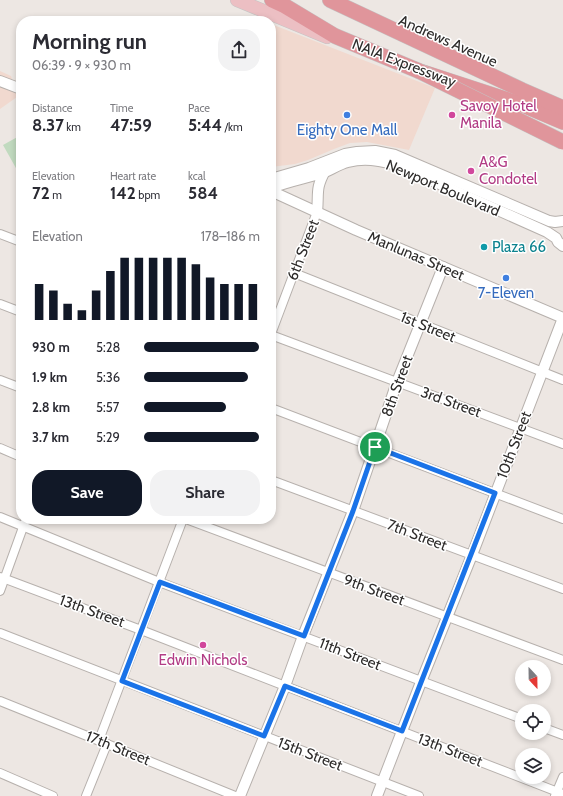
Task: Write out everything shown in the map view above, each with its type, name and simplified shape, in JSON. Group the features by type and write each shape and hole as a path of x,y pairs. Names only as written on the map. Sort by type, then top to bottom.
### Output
{"highway":[{"name":"NAIA Expressway","path":"272,0 285,6 335,36 419,71 524,104 563,122"},
{"name":"NAIA Expressway","path":"330,0 563,108"},
{"path":"419,71 563,142"}],"main road":[{"path":"236,0 275,16"},
{"name":"Andrews Avenue","path":"320,0 519,90 563,112"},
{"path":"276,16 563,136"}],"street":[{"path":"0,81 16,87"},
{"name":"Newport Boulevard","path":"276,178 309,168 345,154 375,151 395,155 550,221 563,221"},
{"name":"Newport Boulevard","path":"276,187 348,162 374,160 397,165 547,232 556,238 563,246"},
{"path":"318,212 317,191 325,171"},
{"name":"Manlunas Street","path":"276,191 356,230 563,318"},
{"name":"6th Street","path":"276,322 318,212"},
{"path":"556,238 557,228 563,221"},
{"path":"0,234 16,240"},
{"name":"8th Street","path":"240,796 285,686 353,511 397,382 443,267"},
{"name":"1st Street","path":"294,273 563,380"},
{"path":"0,304 16,310"},
{"name":"10th Street","path":"377,796 563,318"},
{"name":"3rd Street","path":"276,337 563,444"},
{"path":"0,380 16,386"},
{"path":"276,410 563,519"},
{"path":"0,448 16,455"},
{"name":"7th Street","path":"276,482 563,589"},
{"name":"11th Street","path":"0,517 16,520"},
{"path":"0,590 2,578 24,524"},
{"name":"11th Street","path":"30,524 160,582 515,716"},
{"path":"99,740 183,524"},
{"name":"9th Street","path":"198,524 563,660"},
{"name":"13th Street","path":"2,578 402,731 558,794"},
{"name":"15th Street","path":"0,633 419,796"},
{"name":"17th Street","path":"0,701 235,796"},
{"path":"551,731 563,735"},
{"path":"86,796 107,744"},
{"path":"0,773 53,796"},
{"path":"558,794 563,777"}],"shaded area":[{"name":"Eighty One Mall","path":"276,26 435,88 409,150 367,142 350,143 295,164 276,166"},
{"path":"0,71 11,76 16,98 0,109"}],"green space":[{"path":"16,138 16,168 3,145"}],"place":[{"name":"Eighty One Mall","path":"347,115"},
{"name":"Savoy Hotel Manila","path":"452,115"},
{"name":"A&G Condotel","path":"471,171"},
{"name":"Plaza 66","path":"484,247"},
{"name":"7-Eleven","path":"506,278"},
{"name":"Edwin Nichols","path":"203,645"}],"route":[{"path":"375,447 495,493 402,731 285,686 264,736 122,681 160,582 304,636 353,511 375,447"}]}
